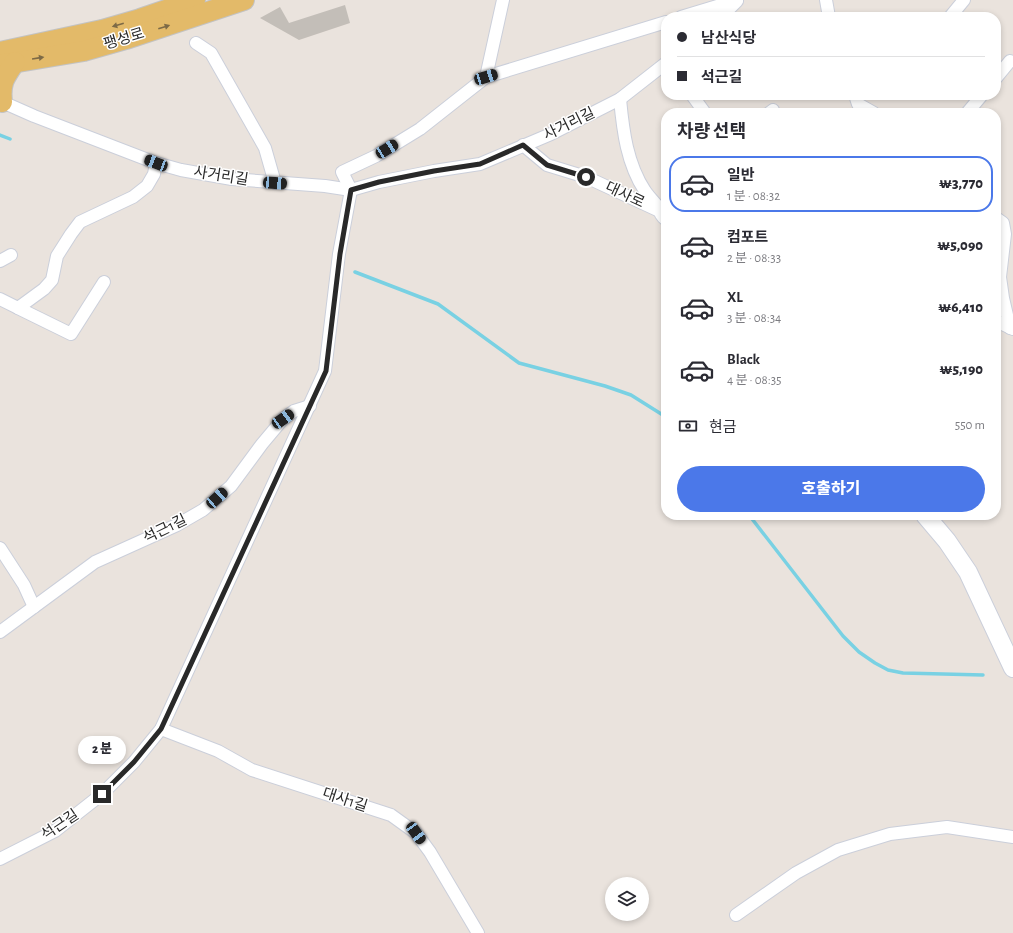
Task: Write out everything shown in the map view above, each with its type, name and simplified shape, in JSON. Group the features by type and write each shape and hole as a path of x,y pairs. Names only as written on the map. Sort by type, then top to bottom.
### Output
{"main road":[{"name":"팽성로","path":"6,54 102,30 195,0"},
{"name":"팽성로","path":"6,54 84,51 134,37 244,0"},
{"path":"1,102 6,54"}],"street":[{"path":"486,77 503,0"},
{"path":"698,12 737,0"},
{"path":"726,12 737,0"},
{"path":"826,0 828,12"},
{"path":"954,12 964,0"},
{"path":"351,190 342,172 376,156 420,129 486,77 661,24"},
{"path":"196,43 211,53 265,148 275,183"},
{"path":"1001,72 1010,61"},
{"name":"사거리길","path":"1,102 156,163 181,170 232,179 325,186 351,190 379,182 480,164 551,134 620,99 661,67"},
{"path":"620,99 622,125 627,150 637,176 645,191 661,209"},
{"path":"857,100 858,104 865,108"},
{"path":"971,108 978,100"},
{"name":"대사로","path":"523,145 547,165 586,177 661,212"},
{"path":"18,308 44,289 52,280 57,256 80,222 133,197 147,186 154,174 156,163"},
{"name":"석근길","path":"0,859 55,831 102,794 134,762 161,729 326,371 340,254 351,190"},
{"path":"1001,222 1003,223 1005,234 1001,268"},
{"path":"0,261 11,254"},
{"path":"0,299 71,334 104,282"},
{"path":"1001,284 1003,298 1012,329"},
{"path":"1001,324 1012,329"},
{"name":"석근1길","path":"0,631 95,562 177,525 203,510 231,486 262,444 283,419 294,412 310,406"},
{"path":"929,520 947,540 968,572 1013,668"},
{"path":"0,548 24,585 34,607"},
{"name":"대사1길","path":"161,729 218,751 252,770 390,815 416,833 430,852 478,933"},
{"path":"736,915 796,873 838,850 890,834 947,827 1013,837"}],"building":[{"path":"345,5 350,23 299,40 260,18 280,7 289,23"}],"waterway":[{"path":"0,135 10,139"},
{"path":"355,272 438,304 519,363 605,386 631,395 661,414"},
{"path":"753,520 843,636 859,652 875,663 888,670 903,673 983,675"}],"route":[{"path":"102,794 134,762 161,729 326,371 340,254 351,190 379,182 480,164 523,145 547,165 586,177"}]}
